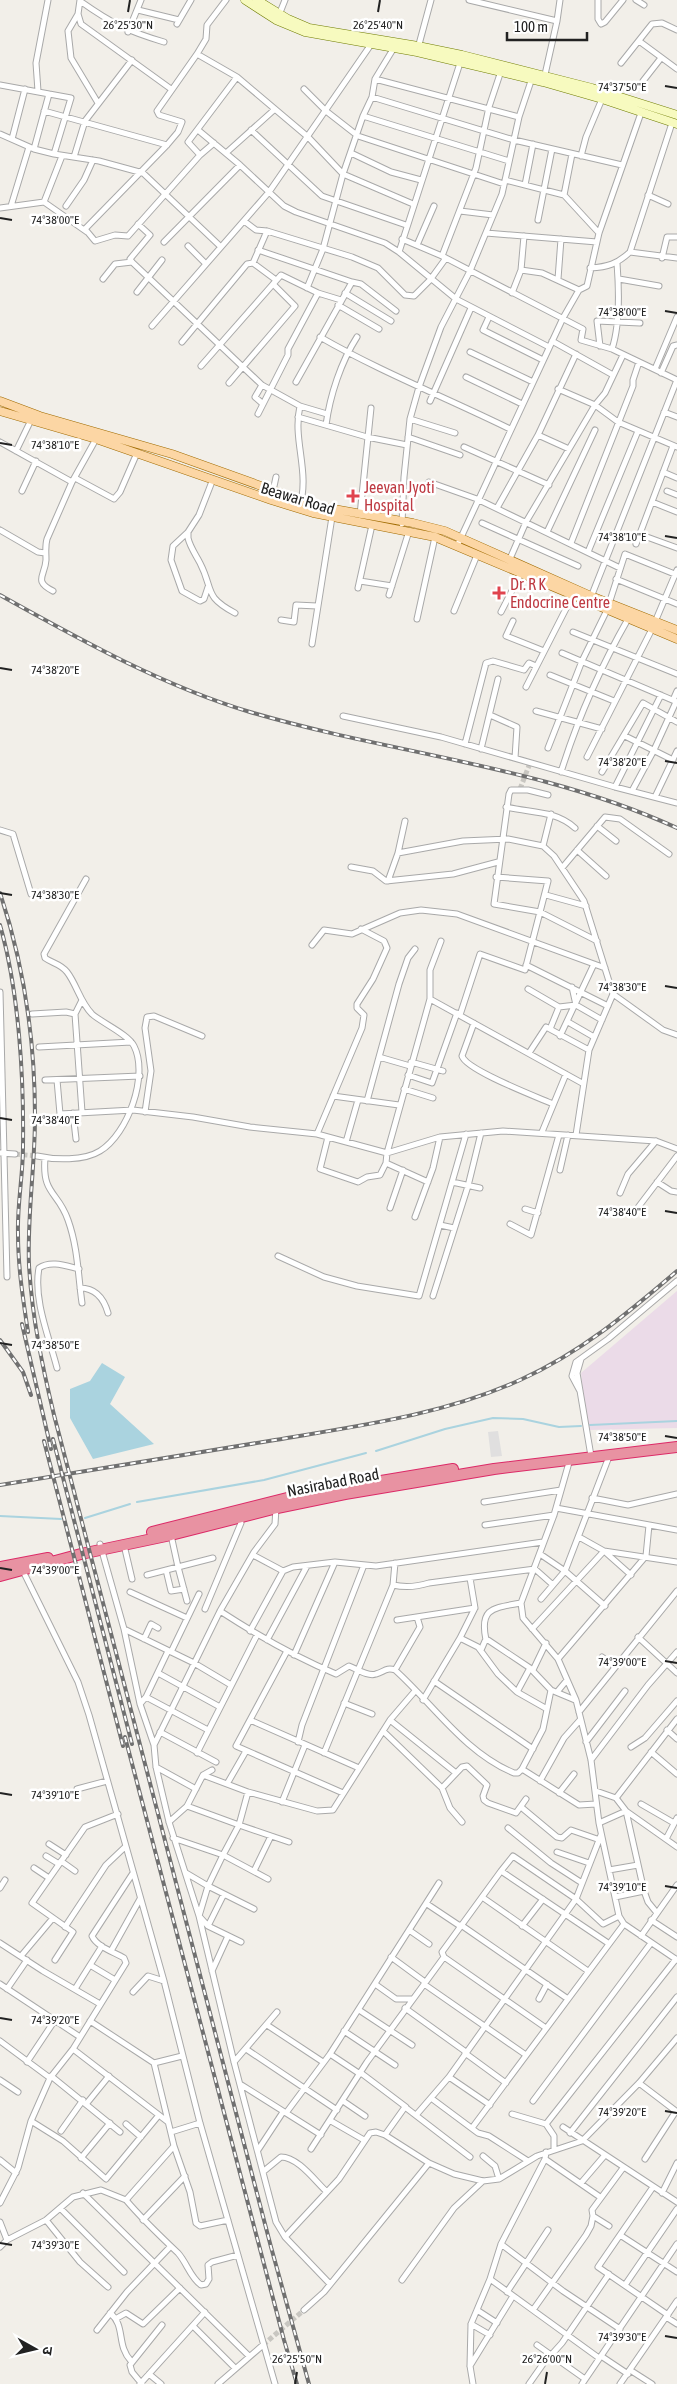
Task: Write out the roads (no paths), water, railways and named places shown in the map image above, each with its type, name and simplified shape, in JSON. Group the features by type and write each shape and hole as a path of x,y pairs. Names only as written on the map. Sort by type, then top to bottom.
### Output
{"highway":[{"name":"Nasirabad Road","path":"0,1576 21,1566 303,1494 462,1468 591,1454 677,1448"},
{"name":"Nasirabad Road","path":"101,1547 124,1545 171,1535 276,1508 484,1471 570,1459 591,1454 677,1448"},
{"name":"Nasirabad Road","path":"0,1566 21,1566"}],"main road":[{"name":"Beawar Road","path":"0,401 32,417 213,479 308,507 360,514 435,537 573,595 590,599"},
{"name":"Beawar Road","path":"0,411 32,417 172,454 273,491 332,518 372,525 433,528 460,537 510,559 590,599 654,625 677,639"},
{"name":"Beawar Road","path":"608,606 628,619 677,630"}],"street":[{"path":"38,91 36,63 48,0"},
{"path":"98,103 71,58 68,31 78,14 80,0 128,32 164,42"},
{"path":"128,32 141,0"},
{"path":"138,10 178,22 189,0"},
{"path":"87,232 85,230 178,132 182,122 157,114 171,89 206,39 207,25 226,0"},
{"path":"245,0 305,32 417,49 501,70 612,94 677,115"},
{"path":"257,0 278,17"},
{"path":"278,17 285,0"},
{"path":"417,49 431,0"},
{"path":"469,0 556,21"},
{"path":"543,79 560,0"},
{"path":"598,0 598,19 601,24 605,22 623,0"},
{"path":"636,0 644,5"},
{"path":"78,14 81,24 171,89"},
{"path":"621,63 652,24 662,23 677,30"},
{"path":"152,326 269,192 372,41"},
{"path":"639,41 677,69"},
{"path":"307,288 316,270 343,174 358,136 363,116 372,97 374,79 396,45"},
{"path":"197,54 237,77 308,137 343,174 413,204"},
{"path":"642,81 661,58"},
{"path":"398,252 461,59"},
{"path":"74,157 86,121 132,60"},
{"path":"244,221 256,230 267,230 352,257 378,268 400,291 410,297 414,296 430,280 444,257 474,174 488,109 501,70"},
{"path":"188,142 237,77"},
{"path":"390,595 404,527 407,445 410,419 419,387 442,327 470,271 493,215 504,182 518,118 533,77"},
{"path":"374,79 518,118"},
{"path":"543,79 675,124 648,195 630,252 617,263 610,266 590,268"},
{"path":"0,86 71,98 54,154"},
{"path":"12,139 26,89"},
{"path":"304,89 326,111 358,136 474,174 564,196 599,233"},
{"path":"10,206 49,94"},
{"path":"372,97 514,140 622,166"},
{"path":"581,156 586,137 602,99"},
{"path":"226,153 275,109"},
{"path":"44,111 65,118 86,121 167,145"},
{"path":"457,546 477,499 563,318 579,290 587,286 599,233 641,112"},
{"path":"363,116 509,161"},
{"path":"198,130 240,165 284,206 330,225 371,237 398,252 430,280 456,299 549,347"},
{"path":"251,130 322,196 406,226"},
{"path":"178,132 200,155"},
{"path":"0,134 31,148 62,156 93,160 143,173 221,247"},
{"path":"0,208 44,202 87,232 95,241 115,235 128,236 200,155 214,143"},
{"path":"525,185 533,144"},
{"path":"538,220 552,149"},
{"path":"351,153 391,172 421,180"},
{"path":"564,196 572,154"},
{"path":"44,202 62,156"},
{"path":"66,206 84,180 93,160"},
{"path":"164,242 240,165"},
{"path":"648,195 668,204"},
{"path":"417,245 434,206"},
{"path":"460,211 493,215"},
{"path":"138,224 150,235 130,259 132,262 262,385 300,406 327,414"},
{"path":"253,263 267,230"},
{"path":"486,233 598,242"},
{"path":"512,293 521,270 524,236"},
{"path":"662,258 667,237 677,237"},
{"path":"402,239 444,257 583,329 581,340 612,349 677,380 590,599"},
{"path":"558,279 561,239"},
{"path":"188,246 206,264"},
{"path":"258,250 352,282 357,282 396,311"},
{"path":"630,252 662,258 677,258"},
{"path":"137,292 162,260"},
{"path":"103,279 115,264 132,262"},
{"path":"229,383 295,306 274,282 253,263"},
{"path":"182,342 247,264 253,263"},
{"path":"612,349 615,340 619,279 617,263"},
{"path":"521,270 558,279 579,290"},
{"path":"201,366 281,275 340,303 379,328"},
{"path":"619,279 659,286"},
{"path":"296,382 352,282"},
{"path":"258,414 288,355 288,349 318,293"},
{"path":"345,294 391,320"},
{"path":"430,402 471,308"},
{"path":"490,317 483,330 543,360"},
{"path":"655,369 677,317"},
{"path":"600,346 597,321 640,323"},
{"path":"320,337 419,387 434,392 510,429"},
{"path":"326,425 327,414 347,352 357,337"},
{"path":"552,341 613,375"},
{"path":"661,373 673,346 677,345"},
{"path":"470,352 533,382"},
{"path":"497,508 517,469 538,435 576,354"},
{"path":"506,567 526,522 595,404 605,393 623,355"},
{"path":"571,543 633,386 639,362"},
{"path":"466,377 522,404"},
{"path":"262,385 255,397 263,404"},
{"path":"558,389 595,404 618,422 675,446 663,472 636,544"},
{"path":"300,406 298,431 304,466 304,490 308,507"},
{"path":"360,514 371,408"},
{"path":"664,412 677,417"},
{"path":"16,450 32,417"},
{"path":"298,417 367,437 407,445"},
{"path":"410,419 455,433"},
{"path":"547,532 595,430"},
{"path":"588,552 614,494 638,431"},
{"path":"538,435 569,450"},
{"path":"408,437 460,455"},
{"path":"53,592 43,586 41,580 46,559 47,539 73,480 96,439"},
{"path":"0,442 114,499 120,492 137,454"},
{"path":"464,447 517,469 549,485"},
{"path":"22,491 36,461"},
{"path":"663,472 677,478"},
{"path":"273,491 276,477"},
{"path":"208,587 204,599 200,601 187,596 180,587 171,554 177,541 188,532 198,515 213,479"},
{"path":"429,482 497,508 620,568"},
{"path":"668,491 677,495"},
{"path":"652,502 676,509"},
{"path":"312,644 332,518"},
{"path":"482,522 578,566"},
{"path":"358,588 372,525"},
{"path":"0,530 38,552 45,553"},
{"path":"188,532 189,542 201,563 214,600 235,613"},
{"path":"417,619 435,537"},
{"path":"647,537 677,548"},
{"path":"548,748 572,684 608,606 625,554 676,573 628,681 614,701 587,758"},
{"path":"454,610 477,555"},
{"path":"501,612 521,573"},
{"path":"616,579 677,604"},
{"path":"360,581 392,586"},
{"path":"526,687 573,595"},
{"path":"282,620 294,622 296,605 317,606"},
{"path":"561,772 577,722 590,692 611,648 628,619"},
{"path":"513,621 506,636 544,650"},
{"path":"573,632 638,660 677,674"},
{"path":"562,652 675,701"},
{"path":"465,744 486,663 493,661 524,670 529,663 536,666"},
{"path":"550,675 614,701"},
{"path":"481,749 498,679"},
{"path":"632,791 669,719 677,691"},
{"path":"615,788 661,695"},
{"path":"602,772 643,703 677,722"},
{"path":"536,711 602,729"},
{"path":"490,715 517,727 515,758"},
{"path":"343,716 465,744 615,788 677,803"},
{"path":"625,736 673,760"},
{"path":"656,797 677,751"},
{"path":"548,796 528,790 511,790 506,807 494,904 540,912 597,941"},
{"path":"506,807 551,814 566,820 576,828"},
{"path":"543,846 551,814"},
{"path":"562,868 605,816 620,819 668,854"},
{"path":"388,881 398,853 405,821"},
{"path":"597,826 616,841"},
{"path":"0,830 13,834 32,894"},
{"path":"398,853 463,841 503,839 543,846 554,856 586,906 613,994 663,1030 677,1035"},
{"path":"578,850 606,876"},
{"path":"351,867 373,871 388,881 453,874 498,862"},
{"path":"408,1075 432,1083 440,1070 480,954 525,970 546,895 548,881 496,877"},
{"path":"86,879 44,954 45,958 66,971 92,1014 131,1042 136,1053 140,1076 138,1111"},
{"path":"546,895 586,906"},
{"path":"312,945 324,930 348,934 400,913 441,911 457,914 605,968"},
{"path":"317,1134 364,1020 364,1015 357,1008 357,1004 370,986 387,948 384,941 361,929"},
{"path":"328,1137 320,1169 358,1182 367,1177 380,1174 386,1163 386,1153 430,999 430,970 441,941"},
{"path":"367,1101 399,984 408,958 415,949"},
{"path":"560,1036 594,964"},
{"path":"526,966 582,991 608,1006"},
{"path":"572,987 576,1005"},
{"path":"528,989 559,1007 576,1005 602,1020"},
{"path":"0,992 3,1205 8,1277"},
{"path":"576,1135 582,1083 589,1050 613,994"},
{"path":"430,999 582,1083"},
{"path":"82,1000 75,1014 82,1112"},
{"path":"550,1030 559,1007"},
{"path":"32,1014 66,1012 75,1014"},
{"path":"37,1156 45,1158 78,1157 102,1150 138,1111 150,1084 145,1022 149,1015 202,1036"},
{"path":"568,1022 594,1037"},
{"path":"474,1023 462,1056 464,1061 491,1076 553,1104"},
{"path":"530,1053 546,1028 589,1050"},
{"path":"39,1047 131,1042"},
{"path":"379,1057 440,1070"},
{"path":"138,1068 149,1060"},
{"path":"542,1132 566,1074"},
{"path":"45,1080 140,1076"},
{"path":"57,1080 60,1114 138,1111 193,1117 250,1128 317,1134 386,1153 440,1137 480,1133 542,1132 656,1141 677,1149"},
{"path":"404,1089 433,1098"},
{"path":"333,1096 399,1105"},
{"path":"346,1142 358,1100"},
{"path":"73,1113 76,1139"},
{"path":"433,1296 468,1186 480,1133"},
{"path":"278,1256 324,1277 357,1286 419,1296 466,1134"},
{"path":"510,1224 531,1235 559,1134"},
{"path":"560,1170 568,1135"},
{"path":"415,1217 428,1182 440,1137"},
{"path":"620,1193 628,1174 656,1141"},
{"path":"3,1153 15,1154"},
{"path":"633,1214 677,1156"},
{"path":"45,1158 45,1183 68,1220 83,1288 82,1303"},
{"path":"386,1163 428,1182"},
{"path":"390,1208 403,1170"},
{"path":"452,1182 480,1188"},
{"path":"657,1182 671,1191 677,1192"},
{"path":"525,1209 538,1214"},
{"path":"440,1225 454,1228"},
{"path":"0,1262 7,1262"},
{"path":"57,1368 42,1308 38,1277 39,1268 45,1264 56,1264 79,1269"},
{"path":"591,1454 580,1391 573,1380 572,1371 576,1362 608,1340 677,1281"},
{"path":"83,1288 102,1299 108,1313"},
{"path":"541,1599 565,1570 610,1454"},
{"path":"546,2124 676,1960 624,1924 619,1916 601,1838 591,1760 576,1700 558,1659 523,1618 521,1602 554,1515 570,1459"},
{"path":"484,1502 560,1490"},
{"path":"592,1498 628,1505 677,1494"},
{"path":"154,1745 220,1611 274,1524 276,1508"},
{"path":"556,1508 677,1530"},
{"path":"485,1525 554,1515"},
{"path":"205,1609 241,1522 240,1518"},
{"path":"558,1659 646,1556 649,1525"},
{"path":"171,1535 187,1602"},
{"path":"579,1537 604,1551 630,1575"},
{"path":"253,1556 283,1571 335,1562 364,1565 395,1563 543,1542"},
{"path":"124,1545 132,1580"},
{"path":"101,1547 124,1630 140,1704 154,1745 156,1767 173,1838 199,1916 234,2062 278,2227 285,2237 330,2284"},
{"path":"604,1551 677,1562"},
{"path":"532,1628 604,1551"},
{"path":"540,1554 565,1570 605,1606"},
{"path":"147,1575 213,1558"},
{"path":"294,1655 335,1562"},
{"path":"324,1753 393,1585 395,1563"},
{"path":"298,1742 302,1725 364,1565"},
{"path":"21,1566 78,1682 118,1814 125,1847 164,1981 200,2123 275,2384"},
{"path":"267,1640 307,1566"},
{"path":"535,1569 552,1585"},
{"path":"393,1585 404,1588 535,1569"},
{"path":"166,1570 171,1591 184,1589"},
{"path":"250,1630 283,1571"},
{"path":"423,1700 460,1638 475,1608 470,1578"},
{"path":"579,1712 614,1666 677,1591"},
{"path":"130,1592 187,1618"},
{"path":"140,1704 146,1697 199,1594"},
{"path":"480,1650 486,1640 483,1624 487,1614 496,1608 521,1602"},
{"path":"397,1620 475,1608"},
{"path":"220,1611 257,1635 294,1655 336,1674 350,1666 370,1675 388,1668 395,1670 443,1721 486,1756 514,1773 518,1773 522,1769 543,1729 547,1709 554,1691 567,1680"},
{"path":"395,1670 420,1627 417,1617"},
{"path":"144,1639 151,1624 158,1628"},
{"path":"124,1630 194,1663 231,1685"},
{"path":"197,1753 257,1635"},
{"path":"638,1637 677,1673"},
{"path":"460,1638 480,1650 498,1674 517,1692 547,1709"},
{"path":"486,1640 532,1669 554,1691 576,1700"},
{"path":"517,1692 546,1643"},
{"path":"287,1651 236,1746 343,1793"},
{"path":"591,1760 648,1685 677,1652"},
{"path":"602,1657 614,1666"},
{"path":"158,1673 220,1707"},
{"path":"434,1681 533,1749"},
{"path":"203,1775 248,1792 282,1802 317,1811 333,1810 382,1731 415,1691"},
{"path":"586,1742 624,1691"},
{"path":"146,1697 208,1730"},
{"path":"631,1747 644,1738 677,1701"},
{"path":"344,1703 372,1714"},
{"path":"250,1720 359,1768"},
{"path":"390,1720 456,1773"},
{"path":"540,1781 564,1738 580,1720"},
{"path":"616,1798 667,1730 677,1721"},
{"path":"667,1730 677,1739"},
{"path":"382,1731 442,1788 450,1808 462,1822"},
{"path":"160,1732 216,1762"},
{"path":"282,1802 305,1745"},
{"path":"227,1784 246,1751"},
{"path":"651,1752 677,1774"},
{"path":"442,1788 456,1773 467,1766 487,1785 483,1796 484,1800 488,1803 513,1813 517,1812 526,1799"},
{"path":"156,1767 196,1789"},
{"path":"522,1769 578,1805 596,1804"},
{"path":"169,1822 188,1806 203,1775 212,1770"},
{"path":"559,1793 574,1774"},
{"path":"77,1789 107,1781"},
{"path":"596,1791 616,1798 626,1811 677,1847"},
{"path":"199,1916 208,1886 239,1825 248,1792"},
{"path":"641,1804 675,1821 666,1839"},
{"path":"188,1806 289,1842"},
{"path":"520,1807 557,1837 562,1838 571,1830 601,1838"},
{"path":"599,1823 626,1811"},
{"path":"626,1811 644,1891 648,1902 657,1913"},
{"path":"55,1960 73,1932 32,1903 84,1827 118,1814"},
{"path":"508,1828 552,1864 582,1883"},
{"path":"254,1871 271,1836"},
{"path":"173,1838 223,1855 268,1879"},
{"path":"417,2114 449,2077 483,2026 576,1899 589,1863 601,1838"},
{"path":"50,1844 66,1855"},
{"path":"65,1927 106,1865 125,1847"},
{"path":"557,1852 589,1863"},
{"path":"46,1856 75,1871"},
{"path":"546,2028 444,1957 442,1952 513,1856 576,1899 603,1924 619,1916"},
{"path":"609,1870 638,1865"},
{"path":"34,1868 49,1878"},
{"path":"501,1871 608,1943"},
{"path":"0,2203 16,2174 32,2122 50,2077 73,2049 126,1961 94,1940 93,1932 132,1873"},
{"path":"185,1873 254,1909"},
{"path":"0,1888 5,1880"},
{"path":"258,2150 284,2112 330,2054 439,1883"},
{"path":"641,1936 677,1884"},
{"path":"615,1897 644,1891"},
{"path":"208,1926 224,1894"},
{"path":"482,1897 588,1971"},
{"path":"111,1951 140,1899"},
{"path":"522,1926 543,1899"},
{"path":"426,1904 568,1999"},
{"path":"199,1916 208,1926 241,1942"},
{"path":"21,1956 53,1918"},
{"path":"651,1920 677,1937"},
{"path":"472,2128 624,1924"},
{"path":"409,1930 429,1944"},
{"path":"212,1971 228,1936"},
{"path":"0,1942 100,2004"},
{"path":"533,2102 651,1943"},
{"path":"75,1989 102,1946"},
{"path":"391,1957 483,2026 526,2055"},
{"path":"311,2149 331,2121 374,2051 444,1957"},
{"path":"7,1989 27,1960"},
{"path":"90,1965 115,1980"},
{"path":"133,1992 148,1976 164,1981"},
{"path":"0,1984 80,2037"},
{"path":"375,1984 396,2000 412,1999"},
{"path":"539,1998 548,1984"},
{"path":"570,2133 677,1997"},
{"path":"405,2008 506,2083"},
{"path":"359,2010 412,2045"},
{"path":"234,2062 277,2012"},
{"path":"27,2062 55,2020"},
{"path":"90,2021 154,2063 174,2146 185,2176 198,2225 228,2220"},
{"path":"267,2025 323,2062"},
{"path":"344,2031 395,2065"},
{"path":"285,2237 339,2179 364,2140 374,2132 385,2135 430,2164 454,2174 483,2181 499,2179 546,2152 582,2141 639,2083 677,2038"},
{"path":"0,2042 85,2102 120,2132"},
{"path":"73,2049 168,2122"},
{"path":"246,2049 337,2110"},
{"path":"330,2054 417,2114 470,2157"},
{"path":"154,2063 182,2056"},
{"path":"61,2131 108,2076"},
{"path":"449,2077 490,2105"},
{"path":"0,2080 18,2092"},
{"path":"639,2083 677,2112 645,2160"},
{"path":"240,2084 321,2134"},
{"path":"431,2098 472,2128 489,2136 528,2161"},
{"path":"343,2101 365,2116"},
{"path":"385,2135 406,2107"},
{"path":"512,2114 546,2124 554,2136 554,2150"},
{"path":"32,2122 63,2141 106,2179 159,2115"},
{"path":"331,2121 364,2140"},
{"path":"81,2158 110,2123"},
{"path":"171,2132 200,2123"},
{"path":"126,2124 141,2137"},
{"path":"563,2127 677,2202"},
{"path":"126,2200 174,2146"},
{"path":"473,2384 470,2366 471,2324 490,2280 500,2244 545,2159 546,2152"},
{"path":"581,2183 605,2155"},
{"path":"483,2156 495,2166 499,2179"},
{"path":"264,2171 281,2157 288,2157 327,2192"},
{"path":"545,2159 600,2196"},
{"path":"0,2160 16,2174"},
{"path":"662,2193 677,2163"},
{"path":"304,2310 330,2284 430,2164"},
{"path":"533,2310 586,2235 590,2226 590,2218 593,2216 592,2210 600,2196 623,2168"},
{"path":"143,2220 185,2176"},
{"path":"402,2280 454,2208 483,2181"},
{"path":"653,2187 598,2267 677,2324"},
{"path":"0,2247 7,2240 46,2220 72,2197 101,2190 126,2200 143,2220 180,2256 196,2281 203,2285 208,2279 208,2265 212,2262 238,2255"},
{"path":"83,2193 249,2356"},
{"path":"60,2208 124,2272"},
{"path":"625,2285 677,2209"},
{"path":"593,2216 609,2226"},
{"path":"46,2220 80,2262 108,2287"},
{"path":"0,2222 7,2240"},
{"path":"507,2292 548,2230"},
{"path":"620,2235 677,2272"},
{"path":"500,2244 552,2283 620,2329"},
{"path":"536,2345 583,2381 677,2244"},
{"path":"97,2330 170,2247"},
{"path":"529,2384 609,2274"},
{"path":"490,2280 600,2357 652,2384"},
{"path":"117,2318 126,2313 143,2324 180,2288"},
{"path":"470,2366 514,2296"},
{"path":"620,2384 677,2301"},
{"path":"477,2310 497,2322"},
{"path":"162,2325 131,2361 130,2369 141,2384 205,2312"},
{"path":"110,2313 117,2318 122,2348 131,2361"},
{"path":"471,2324 490,2335"},
{"path":"193,2326 235,2368"},
{"path":"218,2384 263,2344"},
{"path":"149,2374 161,2384"}],"water":[{"path":"102,1363 125,1377 110,1404 154,1444 93,1459 70,1418 70,1389 90,1381"}],"waterway":[{"path":"376,1451 445,1429 493,1418 523,1419 559,1427 581,1426"},
{"path":"590,1425 677,1421"},
{"path":"137,1502 264,1480 366,1453"},
{"path":"85,1518 130,1504"},
{"path":"0,1516 61,1519"}],"tunnel":[{"path":"520,789 530,763"},
{"path":"15,1154 37,1156"},
{"path":"263,2345 304,2310"}],"railway":[{"path":"0,595 122,660 185,689 217,701 304,726 520,775 626,807 677,828"},
{"path":"0,893 22,975 33,1060 35,1136 29,1228 29,1265 32,1303 42,1359 54,1415 271,2247 309,2384"},
{"path":"0,925 12,978 21,1064 23,1147 18,1212 18,1246 28,1332"},
{"path":"0,1485 369,1424 431,1411 461,1402 520,1380 583,1345 622,1317 677,1271"},
{"path":"22,1324 51,1449"},
{"path":"0,1340 23,1372 31,1395"},
{"path":"53,1439 132,1744"},
{"path":"44,1441 123,1746"},
{"path":"125,1737 297,2384"}],"place":[{"name":"Jeevan Jyoti Hospital","path":"353,496"},
{"name":"Dr. R K Endocrine Centre","path":"499,593"}]}
